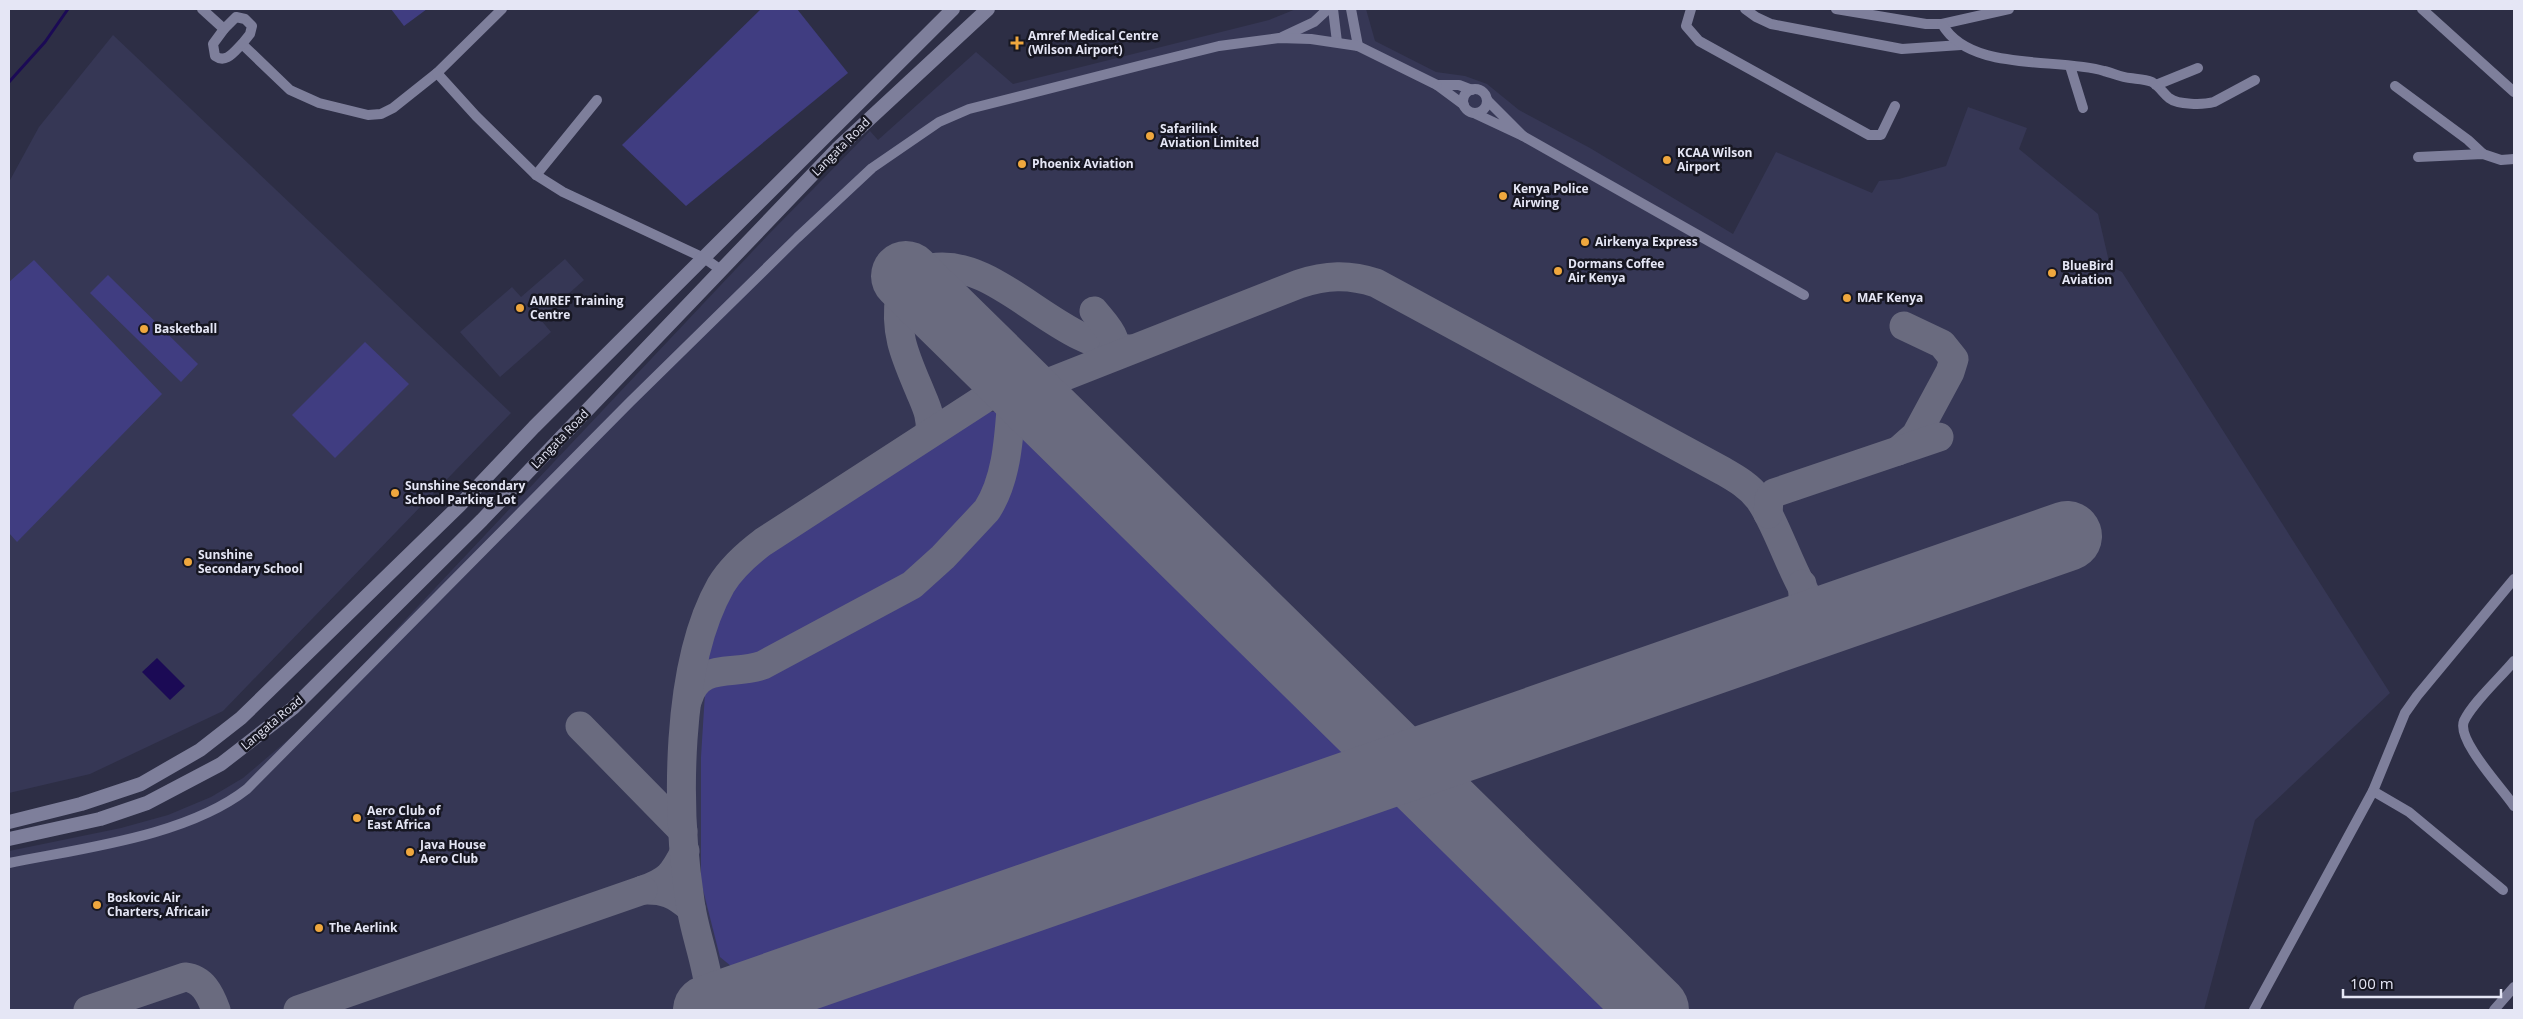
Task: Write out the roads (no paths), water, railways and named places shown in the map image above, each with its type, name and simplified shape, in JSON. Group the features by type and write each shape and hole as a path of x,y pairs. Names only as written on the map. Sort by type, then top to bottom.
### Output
{"main road":[{"name":"Langata Road","path":"9,822 81,804 141,784 200,750 228,728 270,691 446,519 534,427 953,9"},
{"name":"Langata Road","path":"9,839 100,819 147,803 221,764 293,708 482,520 837,149 988,9"}],"street":[{"path":"202,9 224,29"},
{"path":"242,44 290,90 319,104 368,115 381,114 393,108 437,73 502,9"},
{"path":"1279,38 1314,22 1328,9"},
{"path":"1333,9 1337,42"},
{"path":"1351,9 1358,46"},
{"path":"1691,9 1686,26 1699,41 1869,135 1881,135 1895,106"},
{"path":"1745,9 1756,17 1772,24 1883,46 1911,49 1961,45"},
{"path":"1836,9 1906,22 1942,24 2009,9"},
{"path":"2422,9 2514,92"},
{"path":"236,17 246,19 252,26 250,34 242,44 228,58 223,59 214,56 213,44 236,17"},
{"path":"1942,24 1946,32 1961,45 1985,54 2104,70 2156,85 2172,100 2207,104 2221,99 2255,80"},
{"path":"9,863 94,846 171,827 218,809 247,789 630,402 790,245 872,168 915,136 939,122 969,109 1219,46 1279,38 1337,42 1358,46 1437,85 1464,105 1469,112 1523,136 1804,295"},
{"path":"2070,66 2083,108"},
{"path":"2156,85 2198,68"},
{"path":"437,73 476,116 536,176 563,192 704,258 721,270"},
{"path":"1437,85 1459,85 1472,90 1480,90 1487,100 1523,136"},
{"path":"2395,86 2468,140 2483,154"},
{"path":"1464,105 1466,94 1472,90"},
{"path":"536,176 597,100"},
{"path":"1476,114 1484,110 1487,100"},
{"path":"2418,157 2483,154 2502,160 2514,159"},
{"path":"2254,1010 2373,791 2405,713 2514,580"},
{"path":"2514,661 2474,707 2464,722 2464,727 2465,737 2473,751 2514,806"},
{"path":"2373,791 2409,812 2503,890"},
{"path":"2494,1010 2514,987"}],"waterway":[{"path":"9,82 45,42 68,9"}],"place":[{"name":"Amref Medical Centre (Wilson Airport)","path":"1017,43"},
{"name":"Safarilink Aviation Limited","path":"1150,136"},
{"name":"KCAA Wilson Airport","path":"1667,160"},
{"name":"Phoenix Aviation","path":"1022,164"},
{"name":"Kenya Police Airwing","path":"1503,196"},
{"name":"Airkenya Express","path":"1585,242"},
{"name":"Dormans Coffee Air Kenya","path":"1558,271"},
{"name":"BlueBird Aviation","path":"2052,273"},
{"name":"MAF Kenya","path":"1847,298"},
{"name":"AMREF Training Centre","path":"520,308"},
{"name":"Basketball","path":"144,329"},
{"name":"Sunshine Secondary School Parking Lot","path":"395,493"},
{"name":"Sunshine Secondary School","path":"188,562"},
{"name":"Aero Club of East Africa","path":"357,818"},
{"name":"Java House Aero Club","path":"410,852"},
{"name":"Boskovic Air Charters, Africair","path":"97,905"},
{"name":"The Aerlink","path":"319,928"}]}
